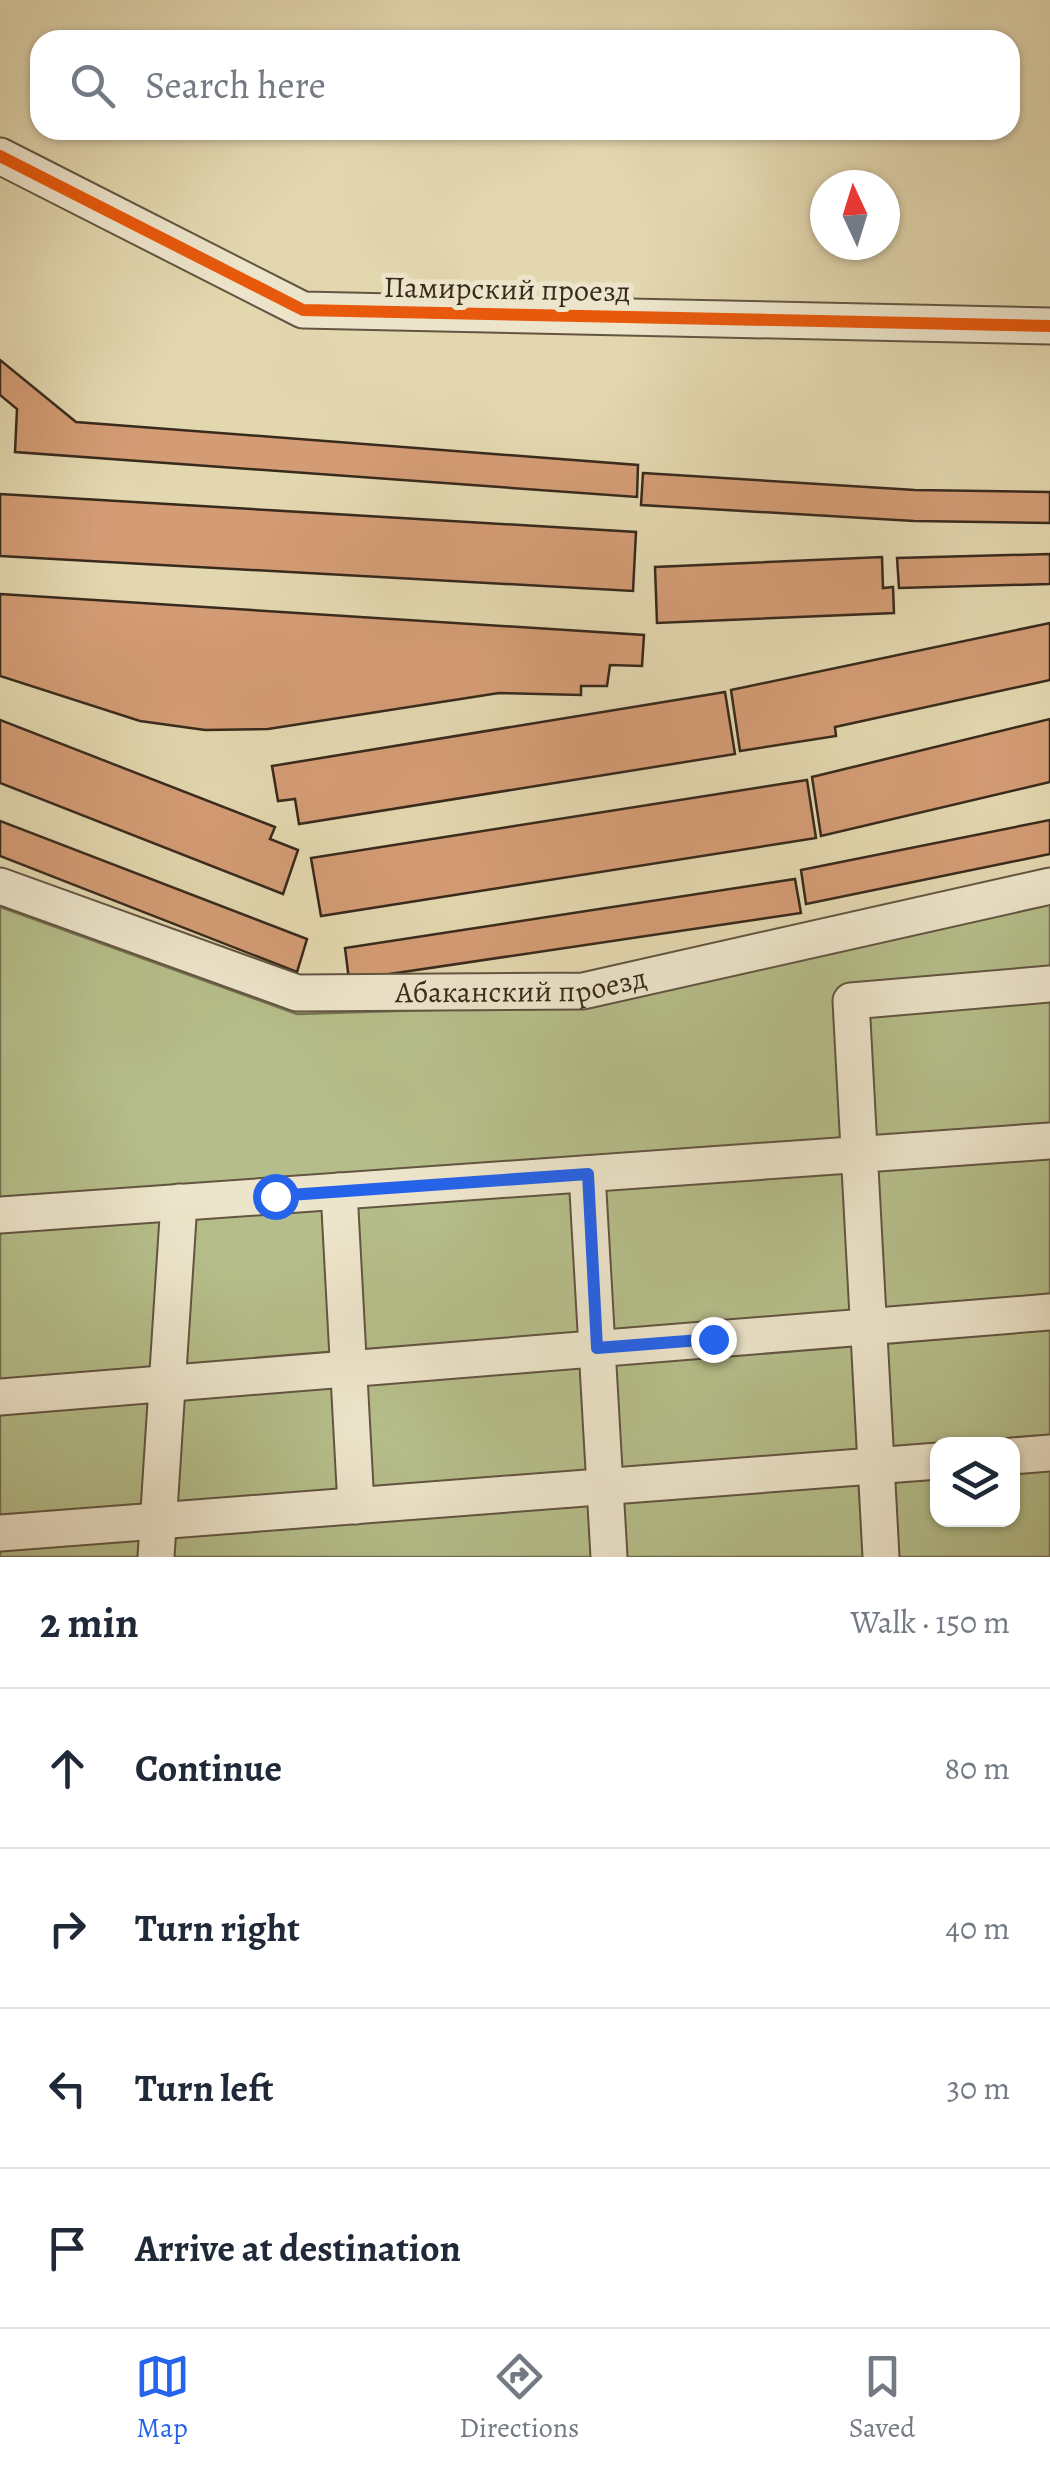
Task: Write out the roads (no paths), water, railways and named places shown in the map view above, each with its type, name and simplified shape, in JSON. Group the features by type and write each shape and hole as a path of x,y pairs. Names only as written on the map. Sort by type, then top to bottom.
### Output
{"street":[{"name":"Памирский проезд","path":"0,156 302,310 1050,326"},
{"name":"Абаканский проезд","path":"0,886 297,994 583,991 1050,886"},
{"path":"881,1557 851,1002 1050,984"},
{"path":"0,1215 1050,1141"},
{"path":"588,1174 610,1557"},
{"path":"339,1191 356,1506"},
{"path":"156,1557 179,1202"},
{"path":"0,1396 1050,1312"},
{"path":"1020,1455 1050,1453"},
{"path":"0,1533 930,1462"}]}
